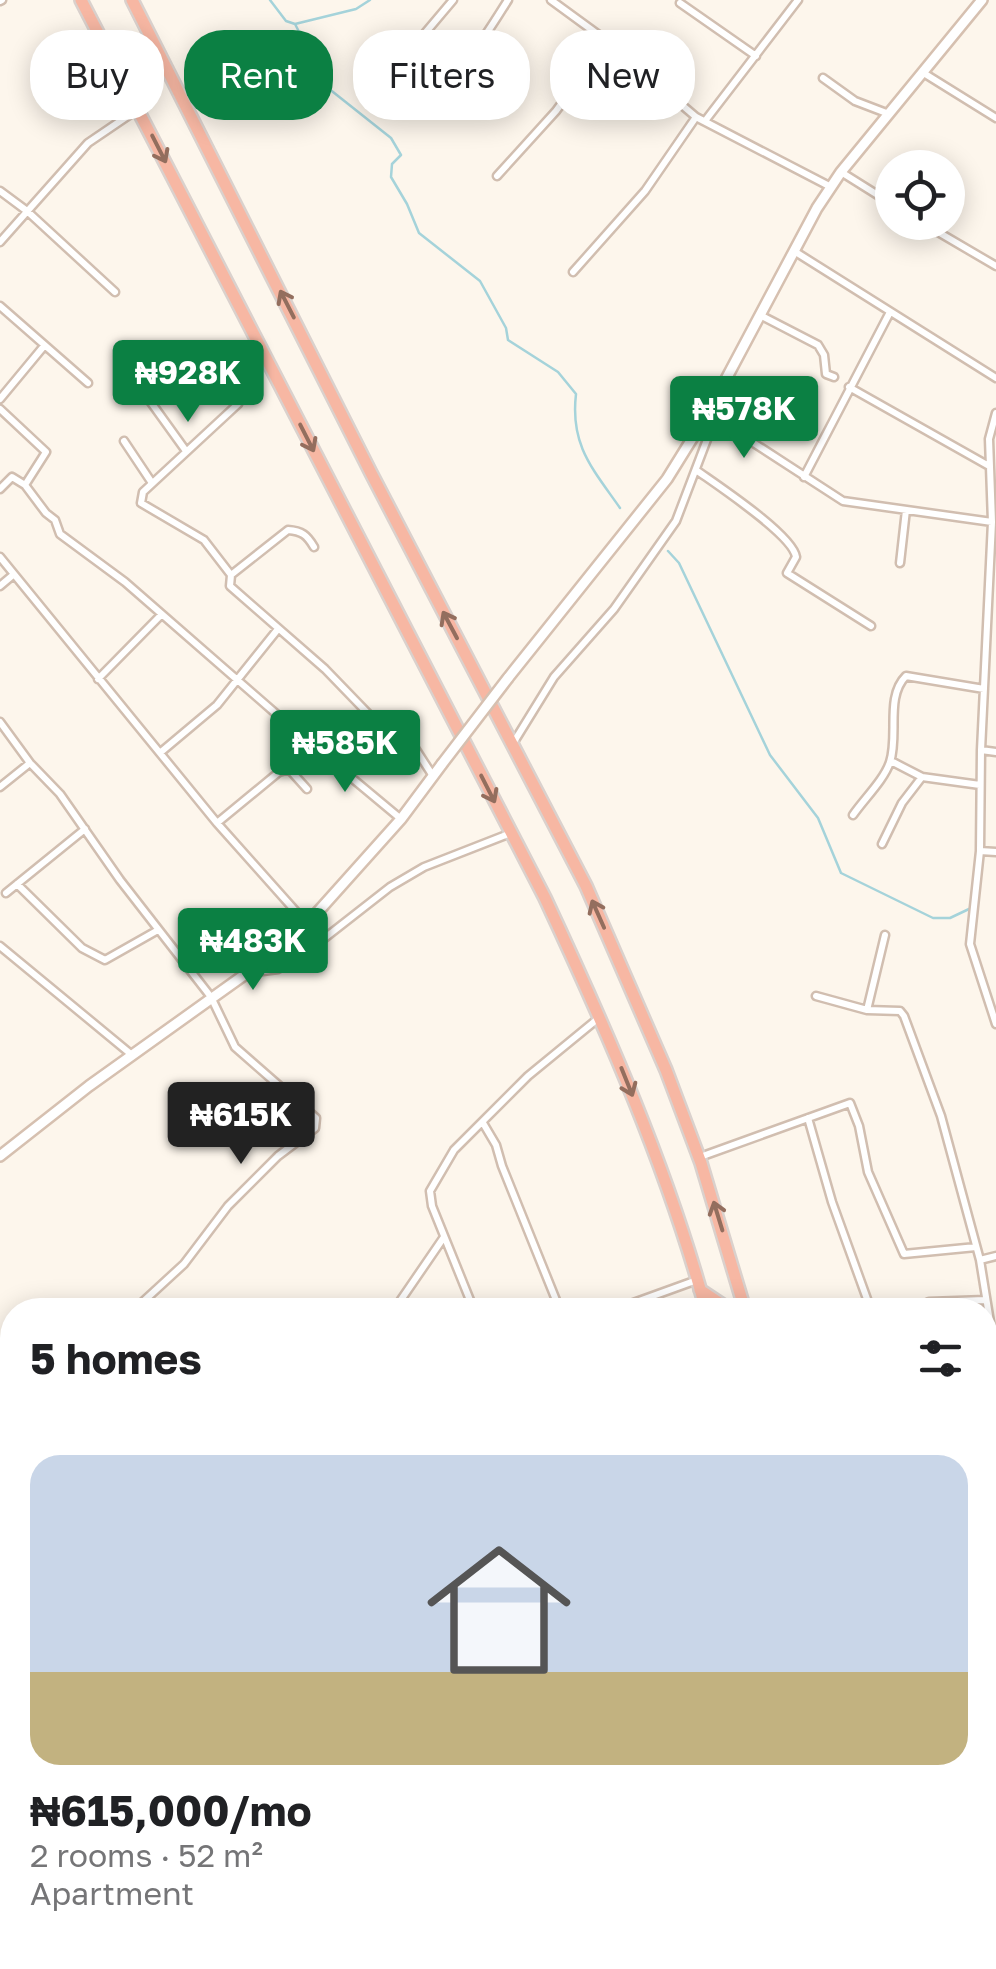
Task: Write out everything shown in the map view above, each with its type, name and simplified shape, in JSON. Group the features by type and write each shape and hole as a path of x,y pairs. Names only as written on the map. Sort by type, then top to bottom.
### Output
{"highway":[{"path":"81,0 97,30"},
{"path":"132,0 586,886 666,1070 699,1157 740,1298"},
{"path":"143,120 600,1016 670,1194 702,1298"},
{"path":"698,1285 715,1298"}],"main road":[{"path":"0,1156 307,924 402,819 508,678 667,479 708,413 841,172 982,0"}],"street":[{"path":"427,30 453,0"},
{"path":"488,30 508,0"},
{"path":"551,0 592,30"},
{"path":"573,272 645,191 798,0"},
{"path":"680,2 756,56"},
{"path":"921,71 996,118"},
{"path":"822,78 855,101 889,114"},
{"path":"695,114 831,188"},
{"path":"497,176 550,118"},
{"path":"0,242 88,142 122,120"},
{"path":"841,172 875,193"},
{"path":"0,190 115,292"},
{"path":"952,240 996,266"},
{"path":"794,251 996,378"},
{"path":"0,306 88,383"},
{"path":"804,477 890,314"},
{"path":"760,315 818,345 824,355 826,374 834,377"},
{"path":"0,399 44,346"},
{"path":"221,356 242,395 238,404 152,484 140,497 142,503 204,540 231,575 230,586 325,670 382,728 396,728 410,738 433,776"},
{"path":"849,387 990,466"},
{"path":"150,401 186,450"},
{"path":"0,409 46,452 25,484"},
{"path":"996,412 989,438 992,522 980,851 970,944 996,1024"},
{"path":"512,745 544,691 614,609 676,520 711,430 708,413"},
{"path":"708,413 842,501 992,522"},
{"path":"124,441 152,484"},
{"path":"696,470 793,546 796,557 787,573 871,626"},
{"path":"0,489 12,477 25,484 55,520 60,534 124,582 402,819"},
{"path":"900,564 906,510"},
{"path":"231,575 288,530 299,530 314,547"},
{"path":"0,557 218,823 307,924"},
{"path":"0,586 12,575"},
{"path":"98,679 160,614"},
{"path":"161,752 217,705 278,629"},
{"path":"986,655 996,656"},
{"path":"853,815 891,761 896,691 906,676 984,689"},
{"path":"0,722 30,763 60,794 212,998 235,1047 316,1118 314,1128 278,1156 228,1206 207,1238 147,1298"},
{"path":"347,773 379,743 382,728"},
{"path":"218,823 279,772 290,770 311,744 314,746"},
{"path":"981,750 996,752"},
{"path":"891,761 922,776 981,786"},
{"path":"0,786 30,763"},
{"path":"290,770 307,788"},
{"path":"882,844 902,804 922,776"},
{"path":"6,893 85,830"},
{"path":"247,973 278,969 304,955 406,877 452,854 510,833"},
{"path":"980,851 996,852"},
{"path":"17,884 82,948 105,960 158,930"},
{"path":"867,1010 885,935"},
{"path":"0,946 132,1055"},
{"path":"816,996 867,1010 892,1010 904,1016 941,1116 980,1260 985,1298"},
{"path":"469,1298 430,1192 454,1150 528,1076 600,1016"},
{"path":"699,1157 850,1104 859,1126 868,1172 904,1254 976,1247"},
{"path":"808,1118 832,1202 867,1298"},
{"path":"483,1124 496,1145 555,1298"},
{"path":"402,1298 445,1236"},
{"path":"980,1260 996,1256"},
{"path":"654,1298 698,1285"}],"waterway":[{"path":"270,0 286,21 295,24 356,9 370,0"},
{"path":"295,24 328,88 391,138 401,155 392,164 391,177 419,233 480,281 506,328 508,340 558,372 576,394 576,428 585,455 620,508"},
{"path":"668,551 679,563 770,755 818,818 841,873 933,918 950,918 969,909"}]}
